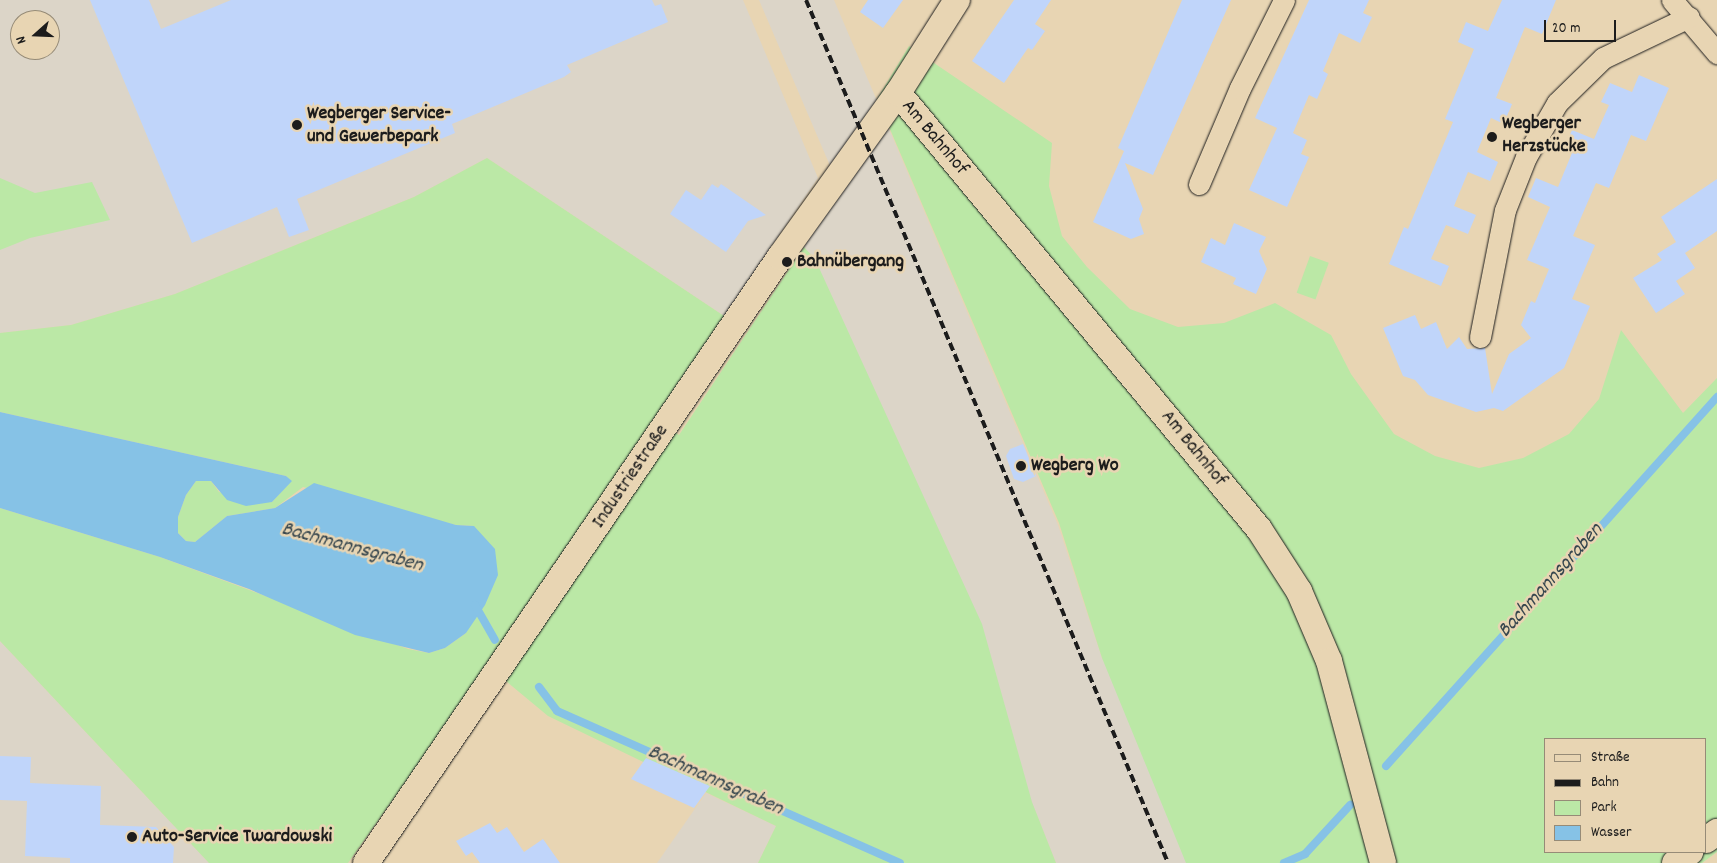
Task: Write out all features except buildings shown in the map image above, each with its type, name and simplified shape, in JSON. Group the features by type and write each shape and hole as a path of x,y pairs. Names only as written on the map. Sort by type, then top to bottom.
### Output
{"street":[{"name":"Industriestraße","path":"366,863 780,257 898,93 957,0"},
{"path":"1199,184 1240,88 1284,0"},
{"path":"1672,0 1689,17 1717,53"},
{"path":"1480,337 1505,210 1526,157 1557,103 1602,58 1689,17"},
{"name":"Am Bahnhof","path":"898,93 1259,529 1299,591 1329,661 1383,863"},
{"path":"1675,863 1689,853"}],"shaded area":[{"path":"0,0 743,0 818,178 724,316 487,158 414,197 175,294 71,325 0,333"},
{"path":"759,0 834,0 1058,525 1102,658 1234,863 1056,863 815,260 804,247 840,189"},
{"path":"0,641 209,863 0,863"},
{"path":"706,793 776,826 758,863 657,863"}],"green space":[{"path":"909,46 1052,143 1049,186 1062,236 1087,267 1130,309 1178,327 1224,323 1275,303 1331,335 1351,374 1394,434 1435,456 1479,468 1523,458 1569,434 1599,399 1621,330 1683,413 1717,378 1717,852 1702,863 1186,863 1102,658 1059,523 877,99"},
{"path":"487,158 724,316 656,419 679,435 804,247 815,259 982,624 1032,802 1056,863 758,863 776,826 548,716 488,666 348,863 209,863 0,641 0,508 160,557 408,649 429,653 445,648 466,633 474,526 456,525 303,487 275,508 227,516 195,542 186,541 178,533 178,517 186,495 196,481 211,481 219,492 272,502 291,481 286,476 0,412 0,333 71,325 175,294 414,197"},
{"path":"0,178 35,193 92,182 110,220 30,238 0,250"},
{"path":"1310,256 1329,263 1315,299 1297,293"}],"water":[{"path":"0,412 286,476 292,481 272,502 246,506 227,500 211,481 196,481 186,495 178,517 178,533 186,541 195,542 227,516 275,508 314,483 456,525 474,526 495,549 498,575 485,605 466,633 445,648 429,653 355,635 249,589 160,557 0,508"}],"waterway":[{"name":"Bachmannsgraben","path":"1386,766 1717,397"},
{"name":"Bachmannsgraben","path":"475,605 495,640"},
{"name":"Bachmannsgraben","path":"539,687 557,711 900,863"},
{"name":"Bachmannsgraben","path":"1284,863 1305,854 1350,805"}],"railway":[{"path":"806,0 1168,863"}],"place":[{"name":"Wegberger Service- und Gewerbepark","path":"297,125"},
{"name":"Wegberger Herzstücke","path":"1492,137"},
{"name":"Bahnübergang","path":"787,262"},
{"name":"Wegberg Wo","path":"1021,466"},
{"name":"Auto-Service Twardowski","path":"132,837"}]}
